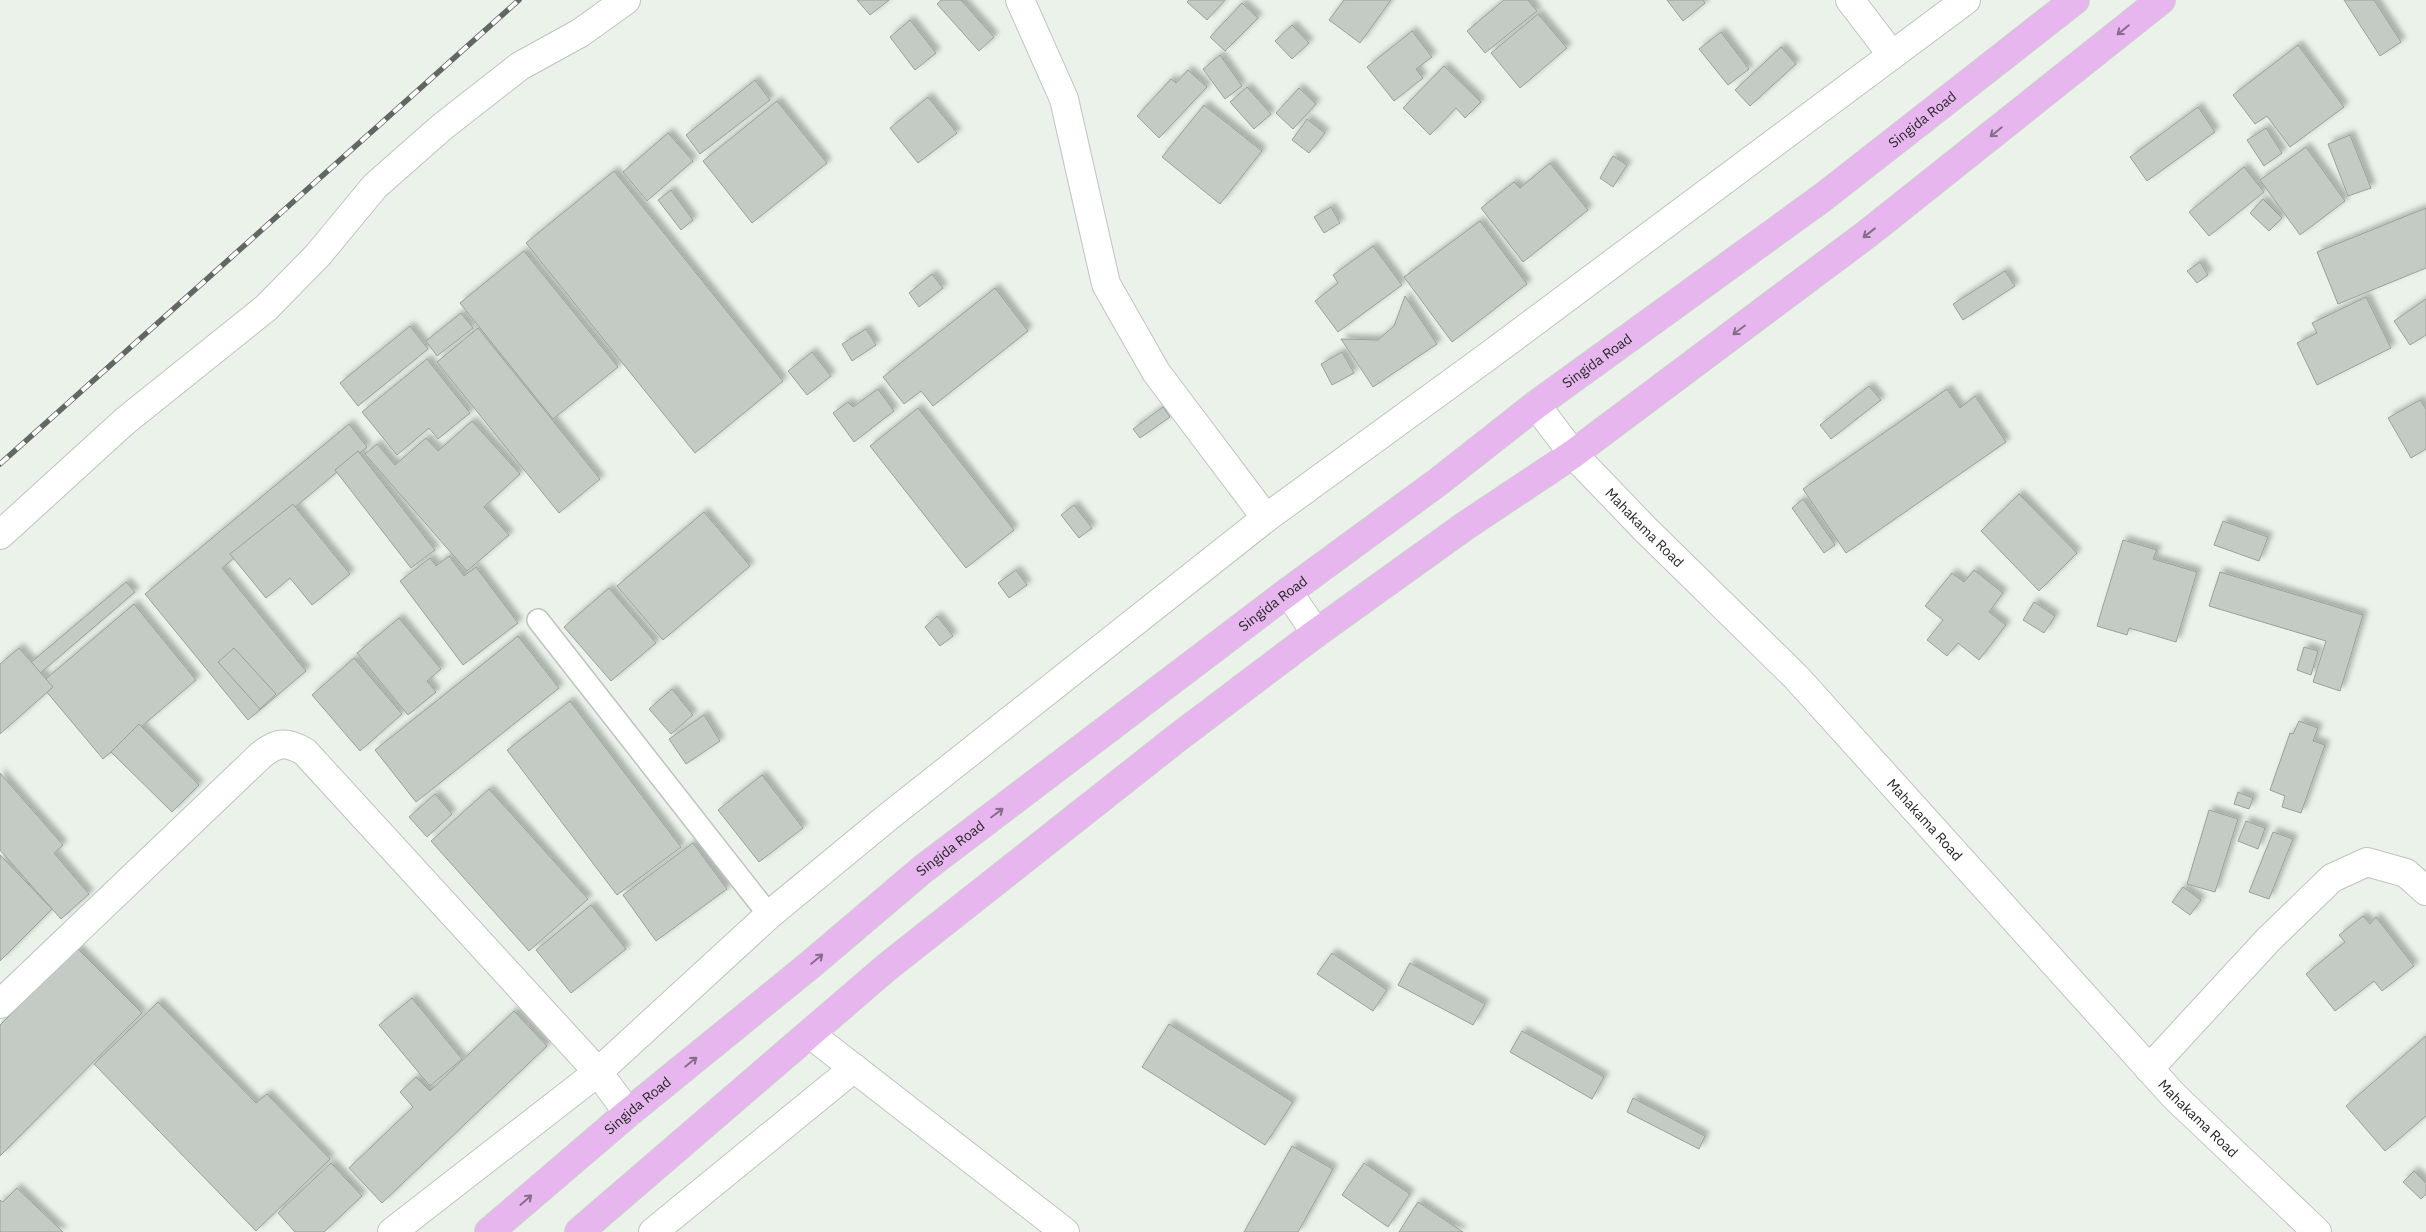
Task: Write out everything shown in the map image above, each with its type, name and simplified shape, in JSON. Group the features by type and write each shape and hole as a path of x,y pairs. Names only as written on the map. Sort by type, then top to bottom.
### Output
{"highway":[{"name":"Singida Road","path":"489,1232 628,1113 810,965 923,869 1288,592 1438,482 1536,406 1822,198 2075,0"},
{"path":"579,1232 895,961 1177,738 1316,633 1465,526 1572,454 1867,234 2161,0"}],"street":[{"path":"0,535 125,421 266,308 318,255 375,186 442,127 520,66 580,33 626,0"},
{"path":"1020,0 1064,99 1106,284 1156,372 1266,518"},
{"path":"1850,0 1892,55"},
{"path":"392,1232 598,1072 770,916 888,817 1266,518 1966,0"},
{"name":"Mahakama Road","path":"1536,406 1572,454 1645,529 1796,677 2174,1096 2317,1232"},
{"path":"1288,592 1316,633"},
{"path":"0,1004 261,755 272,746 284,743 292,744 305,752 598,1072 628,1113"},
{"path":"2149,1069 2268,940 2332,878 2367,862 2406,873 2426,891"},
{"path":"810,1034 1065,1232"},
{"path":"654,1232 854,1068"}],"lane":[{"path":"538,620 770,916"}],"building":[{"path":"857,0 889,0 870,15"},
{"path":"941,0 961,0 994,37 979,51 937,4"},
{"path":"1189,0 1225,0 1207,20 1187,2"},
{"path":"1344,0 1391,0 1360,43 1329,20"},
{"path":"1504,0 1528,0 1537,11 1485,53 1467,31"},
{"path":"1667,0 1703,0 1705,3 1683,21"},
{"path":"2344,0 2374,0 2401,42 2380,56"},
{"path":"1242,3 1258,18 1225,51 1210,37"},
{"path":"1538,14 1567,48 1520,88 1491,53"},
{"path":"910,20 936,53 915,70 890,37"},
{"path":"1292,25 1309,43 1292,59 1275,41"},
{"path":"1412,31 1432,57 1416,69 1423,78 1394,101 1367,67"},
{"path":"1721,32 1749,69 1728,85 1699,49"},
{"path":"2298,45 2344,107 2290,147 2267,116 2255,124 2233,95"},
{"path":"1781,47 1796,64 1750,106 1735,90"},
{"path":"1220,55 1242,86 1225,99 1203,69"},
{"path":"1444,66 1481,102 1465,118 1456,108 1430,135 1403,108"},
{"path":"1188,70 1207,87 1159,138 1137,116 1171,79 1176,83"},
{"path":"755,80 770,100 700,154 686,135"},
{"path":"1247,87 1271,114 1254,129 1230,102"},
{"path":"1299,88 1316,104 1293,129 1276,113"},
{"path":"928,97 957,133 918,163 890,128"},
{"path":"777,101 827,163 752,223 703,161"},
{"path":"1204,105 1262,151 1220,204 1162,157"},
{"path":"2198,107 2215,132 2147,181 2130,157"},
{"path":"1307,119 1325,133 1309,153 1292,140"},
{"path":"2266,128 2282,153 2264,166 2247,140"},
{"path":"668,133 693,161 647,201 623,172"},
{"path":"2350,135 2371,188 2348,196 2328,144"},
{"path":"2306,147 2345,201 2300,235 2260,180"},
{"path":"1613,156 1627,165 1613,187 1600,178"},
{"path":"1550,163 1588,210 1523,262 1481,208 1514,182 1520,188"},
{"path":"2244,167 2264,192 2209,236 2189,212"},
{"path":"614,171 783,381 695,453 526,243"},
{"path":"671,190 693,220 681,230 658,200"},
{"path":"2263,199 2282,218 2269,231 2250,213"},
{"path":"1331,207 1340,223 1324,233 1314,217"},
{"path":"2426,208 2426,268 2338,304 2317,252"},
{"path":"1480,221 1527,284 1452,342 1404,277"},
{"path":"1373,246 1402,285 1338,332 1315,301 1338,283 1333,275"},
{"path":"524,251 618,367 553,419 460,303"},
{"path":"2200,262 2208,275 2197,283 2187,271"},
{"path":"2005,271 2015,286 1963,320 1953,304"},
{"path":"932,274 943,288 919,307 909,293"},
{"path":"995,288 1028,331 933,406 921,391 904,404 883,377"},
{"path":"1405,296 1437,344 1373,387 1341,339 1378,340 1394,326"},
{"path":"2366,297 2391,348 2317,385 2297,343 2317,333 2312,323"},
{"path":"2426,299 2426,335 2410,345 2394,321"},
{"path":"461,313 473,328 437,356 426,341"},
{"path":"410,326 428,349 358,406 340,383"},
{"path":"478,328 600,479 559,513 437,362"},
{"path":"866,329 876,345 852,361 842,344"},
{"path":"812,352 831,376 807,395 788,371"},
{"path":"1342,352 1354,373 1332,385 1321,364"},
{"path":"427,359 470,413 438,439 429,428 397,455 362,412"},
{"path":"1869,386 1881,400 1831,439 1820,425"},
{"path":"878,389 894,411 854,442 833,413 848,402 853,407"},
{"path":"1947,389 1960,408 1975,396 2006,442 1846,553 1803,489"},
{"path":"2420,400 2426,409 2426,449 2411,458 2388,418"},
{"path":"1163,407 1170,417 1140,438 1133,429"},
{"path":"918,408 1014,530 966,568 870,446"},
{"path":"472,421 520,474 484,507 509,535 467,571 365,454 377,444 395,465 426,438 438,451"},
{"path":"349,424 367,447 222,568 306,671 248,720 145,594"},
{"path":"358,451 435,550 411,568 335,470"},
{"path":"2019,494 2077,553 2039,591 1981,531"},
{"path":"1803,499 1835,545 1824,553 1792,508"},
{"path":"293,504 350,574 312,605 290,578 266,598 230,554"},
{"path":"1074,505 1092,528 1079,538 1061,515"},
{"path":"704,512 750,566 663,640 617,586"},
{"path":"2223,521 2268,537 2259,561 2214,545"},
{"path":"2123,540 2157,550 2153,559 2197,572 2176,642 2129,628 2127,635 2097,626"},
{"path":"449,556 464,576 476,567 518,623 463,665 400,581 430,558 436,566"},
{"path":"1016,570 1027,585 1009,598 998,583"},
{"path":"1974,570 2003,593 1989,612 2006,625 1979,660 1958,643 1947,656 1927,640 1943,620 1925,606 1952,573 1964,582"},
{"path":"2220,572 2363,615 2340,691 2313,682 2326,641 2209,606"},
{"path":"126,582 135,592 31,681 22,670"},
{"path":"609,588 656,643 611,681 564,627"},
{"path":"2034,602 2055,616 2044,633 2023,620"},
{"path":"134,604 196,680 103,759 40,684"},
{"path":"937,616 953,636 940,646 925,627"},
{"path":"399,618 441,669 427,681 436,692 408,715 357,653"},
{"path":"518,636 559,688 416,802 375,750"},
{"path":"2304,647 2318,651 2311,675 2297,670"},
{"path":"19,648 53,687 0,734 0,664"},
{"path":"234,648 276,694 260,709 218,662"},
{"path":"354,658 402,714 360,751 312,695"},
{"path":"672,689 693,715 671,734 649,709"},
{"path":"570,701 681,847 617,895 507,750"},
{"path":"704,715 720,741 686,764 669,739"},
{"path":"2299,721 2318,728 2313,741 2325,745 2301,813 2282,807 2285,796 2270,790 2290,733 2293,734"},
{"path":"139,724 199,785 172,812 111,752"},
{"path":"0,773 63,845 54,853 89,894 61,919 0,850"},
{"path":"762,775 803,828 759,862 718,810"},
{"path":"489,789 588,899 529,951 431,841"},
{"path":"2238,792 2253,798 2249,809 2234,804"},
{"path":"435,794 452,814 427,837 409,817"},
{"path":"2209,810 2238,819 2215,892 2187,884"},
{"path":"2246,821 2265,828 2258,849 2238,841"},
{"path":"2273,832 2293,839 2269,899 2249,892"},
{"path":"693,843 727,889 656,941 623,895"},
{"path":"0,855 52,909 0,961"},
{"path":"2183,887 2201,900 2190,915 2172,902"},
{"path":"591,905 626,949 571,993 536,950"},
{"path":"2363,916 2370,924 2376,917 2414,966 2382,991 2374,981 2335,1011 2306,974 2345,942 2339,935"},
{"path":"77,948 142,1013 0,1156 0,1025"},
{"path":"1332,953 1387,990 1373,1011 1317,974"},
{"path":"1410,963 1485,1004 1473,1025 1398,985"},
{"path":"412,998 462,1059 430,1086 379,1025"},
{"path":"158,1002 256,1103 267,1094 330,1159 256,1231 94,1064"},
{"path":"514,1011 547,1046 382,1203 349,1168 413,1107 400,1092 416,1077 430,1091"},
{"path":"1169,1024 1293,1102 1265,1145 1142,1067"},
{"path":"1522,1031 1604,1077 1592,1099 1510,1052"},
{"path":"2426,1036 2426,1116 2385,1151 2346,1106"},
{"path":"1633,1098 1705,1136 1699,1149 1627,1112"},
{"path":"1292,1146 1333,1169 1298,1232 1244,1232"},
{"path":"331,1163 362,1196 324,1232 295,1232 278,1213"},
{"path":"1364,1163 1410,1194 1388,1227 1342,1195"},
{"path":"2414,1171 2426,1183 2426,1194 2421,1199 2403,1182"},
{"path":"17,1188 63,1232 0,1232 0,1200 3,1202"},
{"path":"1418,1202 1463,1232 1399,1232"}],"railway":[{"path":"0,464 519,0"}]}
